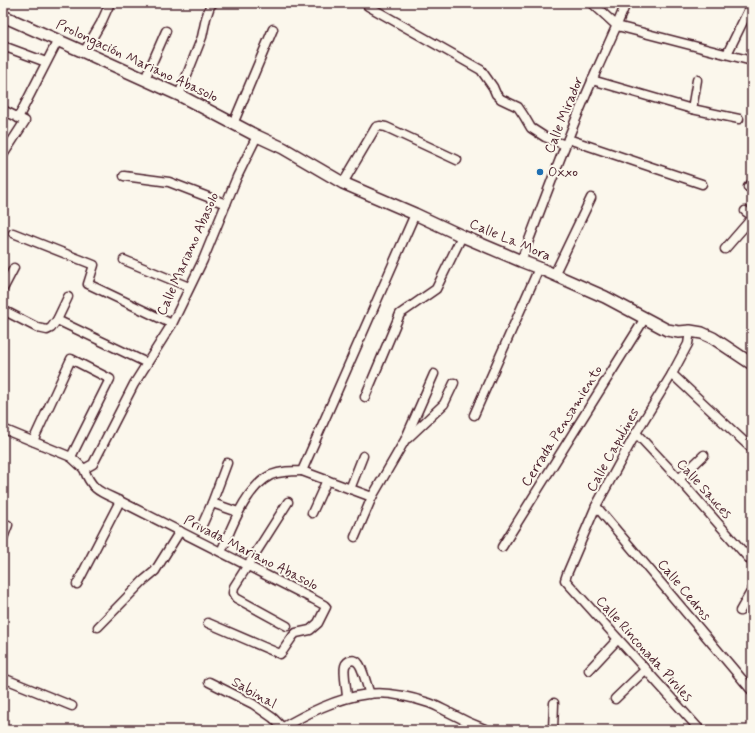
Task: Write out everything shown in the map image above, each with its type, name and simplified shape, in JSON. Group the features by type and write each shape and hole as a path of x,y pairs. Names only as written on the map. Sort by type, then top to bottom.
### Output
{"street":[{"path":"84,52 101,23 110,3"},
{"path":"179,95 202,37 210,6 213,3"},
{"path":"592,3 617,26 752,61"},
{"name":"Calle Mirador","path":"520,261 592,80 626,3"},
{"path":"727,54 752,3"},
{"path":"368,6 481,70 496,94 501,99 518,108 531,128 544,137 567,142 702,184"},
{"name":"Prolongación Mariano Abasolo","path":"3,16 179,95 257,136"},
{"path":"233,124 273,29"},
{"path":"145,79 166,31"},
{"path":"18,118 58,40"},
{"path":"3,46 46,62"},
{"path":"592,80 692,109 739,119"},
{"path":"692,109 697,80"},
{"path":"3,110 25,121 3,155"},
{"path":"343,183 376,127 380,126 386,127 457,160"},
{"name":"Calle La Mora","path":"257,136 283,148 343,183 605,297 667,330 702,333 713,338 752,364"},
{"name":"Calle Mariano Abasolo","path":"84,469 93,464 134,384 172,324 203,260 237,177 257,136"},
{"path":"124,176 169,182 226,204"},
{"path":"554,275 591,198"},
{"path":"302,471 415,214"},
{"path":"725,249 750,215"},
{"path":"13,233 94,265 88,284 172,324"},
{"path":"365,397 400,314 436,289 462,236"},
{"path":"124,260 189,287"},
{"path":"3,289 14,268"},
{"path":"474,415 539,268"},
{"path":"3,310 38,328 47,330 51,328 57,320 68,297"},
{"name":"Cerrada Pensamiento","path":"502,547 644,318"},
{"path":"57,320 147,363"},
{"name":"Calle Capulines","path":"569,585 565,580 567,574 596,506 636,433 672,374 688,344 690,331"},
{"path":"33,441 71,360 110,380 71,458"},
{"path":"355,537 372,497 406,440 434,374"},
{"path":"672,374 752,449"},
{"path":"406,440 444,404 454,383"},
{"path":"3,430 33,441 71,458 84,469"},
{"name":"Calle Sauces","path":"636,433 679,479 752,562"},
{"path":"679,479 704,455"},
{"path":"350,489 363,456"},
{"path":"203,523 227,463"},
{"name":"Privada Mariano Abasolo","path":"84,469 88,480 98,490 248,565 326,607 318,624 310,630 296,633 280,654 208,623"},
{"path":"221,552 238,512 256,486 271,475 288,471 302,471 372,497"},
{"path":"312,513 327,480"},
{"path":"77,584 120,501"},
{"path":"287,626 236,598 233,594 234,587 288,502"},
{"path":"212,503 238,512"},
{"name":"Calle Cedros","path":"596,506 752,691"},
{"path":"3,538 8,525"},
{"path":"98,627 143,581 155,571 180,531"},
{"name":"Calle Rinconada Pirules","path":"569,585 700,730"},
{"path":"740,611 752,590"},
{"path":"590,670 618,638"},
{"path":"347,698 344,668 347,662 352,660 355,660 360,664 370,694"},
{"path":"615,699 645,670"},
{"path":"3,678 72,706"},
{"name":"Sabinal","path":"209,682 253,704 273,718 281,729"},
{"path":"281,729 322,707 347,698 370,694 384,694 430,703 487,730"},
{"path":"553,730 554,703"}],"place":[{"name":"Oxxo","path":"540,172"}]}
